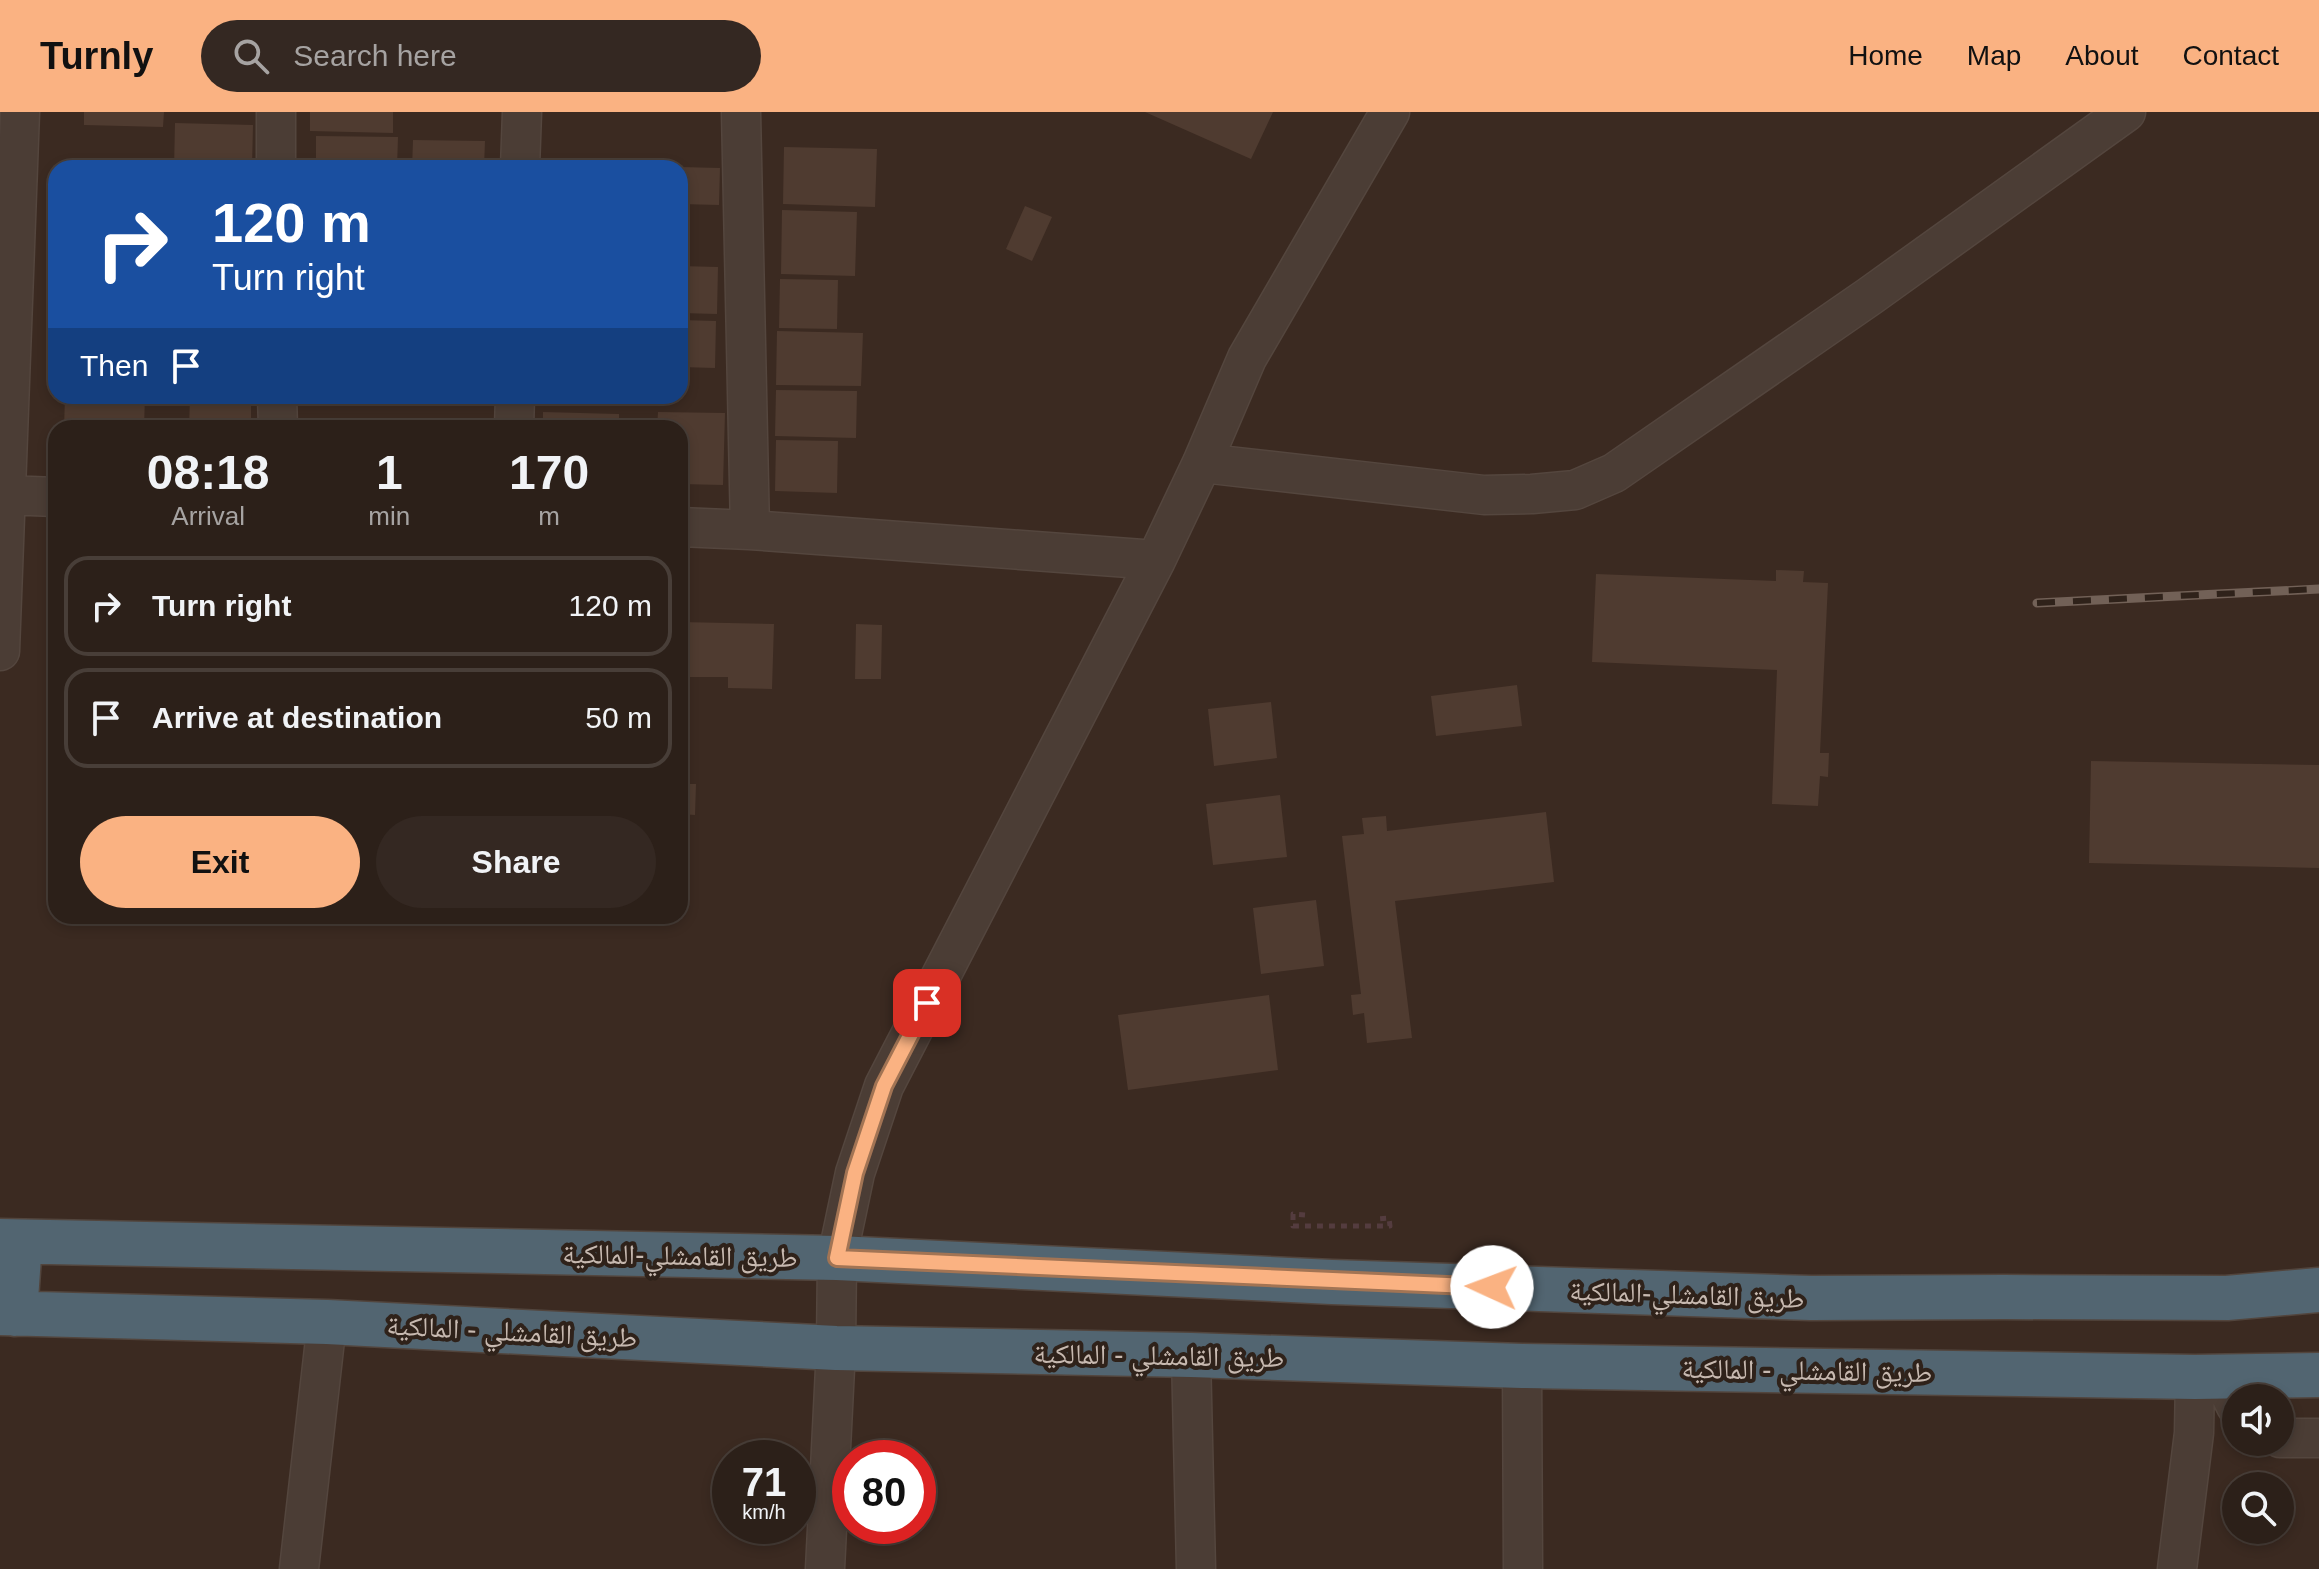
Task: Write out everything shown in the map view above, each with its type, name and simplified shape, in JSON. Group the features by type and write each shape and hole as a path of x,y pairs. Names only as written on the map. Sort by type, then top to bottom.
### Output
{"highway":[{"name":"طريق القامشلي-المالكية","path":"10,1242 837,1258 1332,1282 1811,1298 2227,1298 2319,1290"},
{"path":"8,1314 10,1242"},
{"name":"طريق القامشلي - المالكية","path":"8,1314 327,1322 836,1348 1191,1355 2220,1387 2319,1375"}],"street":[{"path":"0,651 20,112"},
{"path":"276,112 276,160"},
{"path":"520,160 522,112"},
{"path":"741,112 750,530"},
{"path":"825,1569 836,1348 837,1258 855,1173 884,1086 1156,560 1247,358 1390,112"},
{"path":"1202,463 1484,495 1575,490 1614,473 1870,296 2126,112"},
{"path":"6,495 48,497"},
{"path":"688,527 1156,560"},
{"path":"299,1569 327,1322"},
{"path":"1191,1355 1196,1569"},
{"path":"1522,1366 1523,1569"},
{"path":"2177,1569 2194,1433 2220,1387"},
{"path":"2294,1438 2319,1438"}],"path":[{"path":"1305,1215 1293,1214 1293,1226 1390,1226 1389,1218 1376,1219"}],"building":[{"path":"84,112 164,112 163,127 84,125"},
{"path":"310,112 393,112 393,133 310,131"},
{"path":"1145,112 1273,112 1251,159"},
{"path":"175,123 253,125 252,160 174,160"},
{"path":"316,136 398,137 397,160 316,160"},
{"path":"413,140 485,141 484,160 412,160"},
{"path":"784,147 877,149 875,207 783,204"},
{"path":"688,167 720,168 719,205 688,204"},
{"path":"1025,206 1052,217 1032,261 1006,249"},
{"path":"782,210 857,212 855,276 781,274"},
{"path":"688,266 718,267 717,314 688,313"},
{"path":"780,279 838,280 837,329 779,328"},
{"path":"688,320 716,321 715,368 688,367"},
{"path":"777,331 863,333 861,386 776,385"},
{"path":"776,390 857,391 856,438 775,436"},
{"path":"65,404 145,404 144,420 64,420"},
{"path":"190,404 251,404 251,420 189,420"},
{"path":"543,412 619,414 619,420 543,420"},
{"path":"658,412 725,413 723,485 688,484 688,420 658,420"},
{"path":"299,418 362,420 299,420"},
{"path":"776,440 838,441 837,493 775,491"},
{"path":"1776,570 1804,571 1803,582 1828,583 1820,753 1829,753 1828,777 1820,776 1818,806 1772,804 1777,670 1592,662 1596,574 1776,581"},
{"path":"688,622 774,624 772,689 728,688 728,677 689,677 688,713"},
{"path":"856,624 882,625 881,679 855,679"},
{"path":"1517,685 1522,726 1436,736 1431,696"},
{"path":"1271,702 1277,758 1214,766 1208,709"},
{"path":"2091,761 2319,765 2319,868 2089,863"},
{"path":"688,784 696,784 695,815 688,815"},
{"path":"1280,795 1287,857 1213,865 1206,804"},
{"path":"1546,812 1554,882 1395,901 1412,1038 1367,1043 1364,1013 1353,1015 1351,995 1361,994 1342,836 1364,834 1362,818 1386,816 1387,831"},
{"path":"1316,900 1324,966 1261,974 1253,908"},
{"path":"1269,995 1278,1070 1128,1090 1118,1015"}],"railway":[{"path":"2037,603 2319,589"}],"route":[{"path":"927,1003 884,1086 855,1173 837,1258 1492,1287"}]}
